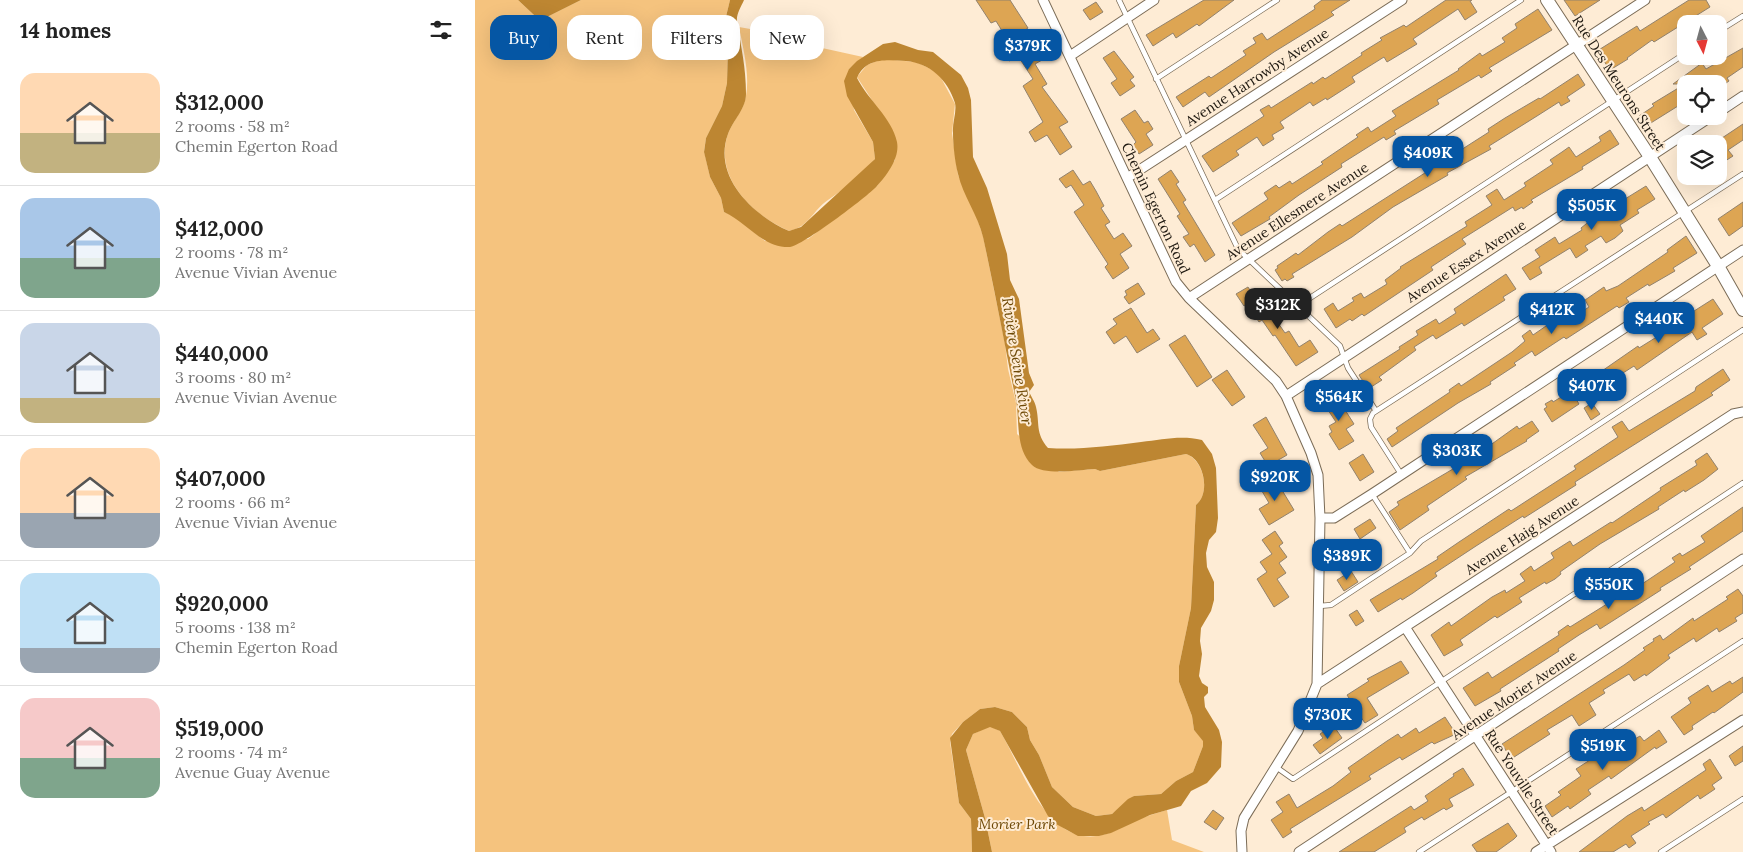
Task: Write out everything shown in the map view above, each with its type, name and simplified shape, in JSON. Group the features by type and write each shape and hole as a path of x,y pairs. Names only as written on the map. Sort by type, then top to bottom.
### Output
{"street":[{"name":"Chemin Egerton Road","path":"1043,0 1175,282 1189,298 1265,370 1286,396 1315,463 1320,518 1317,684 1297,731 1244,818 1241,830 1242,852"},
{"path":"1070,56 1154,0"},
{"name":"Avenue Harrowby Avenue","path":"1127,178 1402,0"},
{"name":"Rue Des Meurons Street","path":"1547,0 1650,157 1743,310"},
{"name":"Avenue Ellesmere Avenue","path":"1189,298 1645,0"},
{"path":"1727,107 1743,96"},
{"name":"Avenue Essex Avenue","path":"1286,396 1698,125"},
{"path":"1320,518 1334,518 1372,494 1743,250"},
{"name":"Avenue Haig Avenue","path":"1317,684 1733,414 1743,412"},
{"name":"Avenue Morier Avenue","path":"1299,852 1476,737 1743,559"},
{"name":"Rue Youville Street","path":"1405,627 1549,849"},
{"path":"1536,852 1549,849 1743,720"}],"lane":[{"path":"1119,0 1239,249 1340,346 1348,368 1376,411"},
{"path":"1156,79 1277,0"},
{"path":"1215,200 1521,0"},
{"path":"1727,27 1743,16"},
{"path":"1300,308 1310,298 1677,58"},
{"path":"1402,474 1371,427 1370,419 1376,411 1743,174"},
{"path":"1319,606 1331,605 1410,553 1421,541 1743,330"},
{"path":"1276,767 1293,779 1743,483"},
{"path":"1372,494 1410,553"},
{"path":"1419,852 1743,640"},
{"path":"1661,852 1743,799"}],"green space":[{"path":"475,0 518,0 534,15 490,15 490,60 557,60 557,15 551,15 581,0 730,0 726,15 652,15 652,60 728,60 727,83 722,106 706,138 704,151 710,177 721,198 724,212 734,216 765,241 808,239 877,186 895,160 894,134 857,77 867,65 882,59 916,62 931,69 940,76 955,104 952,133 958,175 975,212 983,236 1016,403 1017,434 1059,472 1095,469 1100,471 1186,454 1192,457 1201,470 1204,485 1201,500 1196,505 1191,608 1179,666 1179,682 1192,716 1194,730 1203,740 1203,746 1193,772 1176,781 1161,794 1134,796 1112,814 1096,816 1073,807 1052,787 1039,755 1030,740 1027,727 1012,712 995,707 980,709 963,722 952,734 950,742 959,803 971,819 972,852 475,852"},
{"path":"740,27 750,29 750,60 824,60 824,48 863,57 849,69 854,110 873,142 875,159 853,181 823,204 806,222 796,229 789,231 763,216 751,206 732,181 727,167 725,152 727,137 731,126 743,107 746,96 745,61"},
{"name":"Morier Park","path":"990,726 1000,731 1027,784 1039,802 1051,818 1066,829 1083,836 1102,835 1167,810 1172,840 1204,852 992,852 985,818 966,750 973,734"}],"water":[{"path":"518,0 581,0 551,15 534,15"},
{"path":"730,0 744,0 738,15 726,15"},
{"name":"Rivière Seine River","path":"740,39 746,94 742,110 728,134 725,150 726,165 731,180 750,205 762,216 789,231 801,227 875,159 873,142 847,96 844,81 849,69 857,61 883,44 895,42 918,50 933,52 961,75 968,88 971,100 973,157 987,188 1007,254 1010,280 1019,299 1029,373 1034,385 1029,392 1035,405 1041,438 1044,443 1048,448 1071,448 1186,438 1202,440 1212,454 1216,468 1218,518 1216,532 1209,540 1206,553 1207,567 1214,582 1214,600 1211,611 1201,628 1202,654 1199,676 1202,683 1208,687 1208,693 1204,697 1205,707 1219,730 1222,742 1221,767 1207,783 1191,791 1181,806 1150,815 1111,833 1099,836 1078,836 1056,824 1048,816 1000,731 990,727 973,734 966,750 985,818 992,852 972,852 971,819 959,803 950,738 963,722 980,709 995,707 1012,712 1027,727 1030,740 1039,755 1052,787 1073,807 1096,816 1112,814 1134,796 1161,794 1176,781 1193,772 1203,746 1203,741 1194,730 1192,716 1179,682 1179,666 1191,608 1196,505 1201,500 1204,485 1201,469 1192,457 1186,454 1100,471 1095,469 1062,472 1037,468 1027,458 1023,451 1019,434 1016,401 983,237 978,221 963,190 957,169 953,138 955,103 948,87 937,74 915,62 885,60 871,63 861,71 857,78 894,133 897,142 895,160 889,171 871,192 807,239 790,247 780,246 763,239 724,212 721,198 710,177 704,152 706,138 722,106 727,83 728,60 740,60"}],"building":[{"path":"976,0 1010,0 1028,28 1020,33 1032,51 1035,49 1042,60 1035,64 1047,84 1042,87 1068,122 1059,127 1072,147 1060,155 1047,135 1035,142 1029,132 1043,122 1023,86 1033,79 1018,56 1009,61 1004,52 1012,47 996,21 991,23"},
{"path":"1204,0 1234,0 1199,26 1197,24 1176,38 1173,33 1153,46 1146,35"},
{"path":"1322,0 1350,0 1331,12 1334,15 1274,52 1209,97 1205,92 1183,107 1176,97 1209,76 1211,78 1246,55 1243,51 1256,43 1253,38 1262,33 1267,40 1315,9 1314,6"},
{"path":"1446,0 1472,0 1470,1 1477,12 1465,20 1458,9 1413,39 1417,44 1387,62 1384,57 1352,77 1355,82 1327,100 1326,98 1313,106 1310,102 1280,122 1284,128 1272,135 1274,139 1263,146 1257,137 1236,151 1239,155 1213,172 1202,156 1264,116 1260,110 1269,105 1271,108 1312,82 1313,84 1323,77 1325,79 1362,55 1361,53 1382,40 1380,38 1404,25 1406,27"},
{"path":"1564,0 1600,0 1575,16"},
{"path":"1689,0 1706,0 1710,7 1697,15 1677,15 1677,28 1654,42 1652,40 1628,59 1610,70 1597,51 1637,26 1640,31"},
{"path":"1096,2 1103,12 1090,20 1083,10"},
{"path":"1538,9 1552,30 1489,68 1492,71 1481,78 1479,75 1437,100 1439,104 1394,131 1396,134 1386,140 1384,137 1341,164 1342,167 1299,195 1269,217 1270,219 1241,236 1232,223 1268,199 1264,193 1276,185 1279,188 1290,181 1292,184 1323,164 1321,162 1358,137 1356,135 1368,127 1371,132 1396,116 1392,111 1459,70 1480,53 1482,56 1505,42 1502,38 1517,28 1515,24"},
{"path":"1743,48 1743,67 1727,78 1727,75 1685,75 1699,65 1703,65 1706,69 1713,65 1727,65 1727,57"},
{"path":"1114,51 1134,77 1130,80 1135,86 1120,96 1111,83 1117,79 1103,58"},
{"path":"1578,74 1585,85 1567,97 1570,101 1561,106 1559,102 1489,146 1491,149 1447,173 1448,175 1393,207 1352,237 1292,274 1294,277 1287,281 1285,279 1282,281 1275,270 1278,268 1277,266 1296,253 1298,255 1340,224 1342,226 1489,132 1488,129 1505,118 1540,99"},
{"path":"1677,89 1677,107 1646,126 1639,116 1654,106 1652,104"},
{"path":"1135,110 1144,123 1148,121 1153,129 1146,134 1153,145 1139,154 1133,145 1136,142 1121,119"},
{"path":"1743,124 1743,140 1728,150 1733,156 1727,160 1727,135"},
{"path":"1610,130 1619,144 1582,167 1583,169 1531,200 1533,202 1523,209 1522,207 1515,211 1513,207 1462,239 1466,244 1431,267 1433,270 1364,316 1362,314 1352,321 1350,319 1336,328 1324,309 1333,303 1338,311 1354,301 1352,298 1361,293 1364,298 1387,284 1385,280 1400,267 1467,226 1465,222 1492,205 1486,196 1497,189 1504,200 1526,186 1524,183 1553,164 1550,160 1569,147 1576,157 1601,141 1599,137"},
{"path":"1073,170 1083,185 1090,181 1096,191 1104,206 1101,208 1110,222 1105,225 1114,239 1123,233 1132,246 1120,254 1129,268 1113,279 1105,267 1108,264 1074,212 1084,205 1071,185 1066,188 1059,179"},
{"path":"1171,170 1179,182 1176,184 1186,200 1183,202 1215,255 1205,262 1194,244 1190,247 1183,237 1189,234 1177,216 1180,214 1158,179"},
{"path":"1646,186 1655,199 1637,210 1639,213 1620,225 1623,231 1615,238 1606,243 1601,236 1585,246 1588,250 1576,258 1570,248 1539,267 1542,273 1530,280 1522,268 1540,257 1535,250 1555,237 1559,244 1582,230 1581,228 1591,220"},
{"path":"1743,202 1743,226 1729,236 1718,219"},
{"path":"1686,236 1697,253 1673,268 1675,271 1649,286 1648,284 1626,298 1629,302 1619,308 1617,306 1566,339 1564,337 1535,356 1532,351 1514,363 1516,365 1490,382 1491,384 1458,403 1392,447 1387,439 1398,431 1396,428 1450,392 1449,390 1459,383 1461,386 1512,352 1525,341 1522,336 1530,330 1533,335 1562,315 1566,322 1589,307 1585,300 1604,287 1606,291 1618,286 1668,252 1667,250"},
{"path":"1506,274 1516,289 1503,297 1505,300 1464,326 1462,323 1436,339 1433,335 1414,347 1416,350 1379,377 1382,380 1368,389 1359,375 1400,349 1399,347 1418,335 1416,331 1436,319 1439,324 1456,313 1454,309"},
{"path":"1138,283 1145,294 1129,304 1124,297 1127,295 1125,291"},
{"path":"1248,287 1261,308 1265,306 1285,333 1289,331 1299,347 1310,340 1318,352 1296,366 1275,335 1273,336 1262,320 1259,322 1247,304 1244,306 1236,294"},
{"path":"1713,299 1723,314 1702,328 1707,334 1697,340 1692,332 1637,370 1634,366 1593,392 1586,382 1638,346 1639,348 1684,320 1683,318"},
{"path":"1131,308 1147,333 1153,329 1160,339 1137,353 1126,336 1114,344 1106,332 1117,324 1113,319"},
{"path":"1185,335 1212,377 1197,387 1169,345"},
{"path":"1723,369 1730,380 1711,393 1713,395 1575,482 1576,485 1524,518 1523,516 1435,573 1437,576 1413,593 1378,612 1370,600 1438,559 1437,557 1509,509 1511,511 1576,469 1574,466 1618,437 1612,427 1622,421 1629,431 1695,391 1696,387"},
{"path":"1227,370 1245,397 1232,406 1212,380"},
{"path":"1571,391 1579,404 1552,422 1544,409 1547,407 1545,404 1552,400 1553,402"},
{"path":"1336,392 1354,424 1346,429 1354,441 1339,450 1329,434 1332,432 1329,426 1336,422 1322,401"},
{"path":"1592,403 1600,414 1591,420 1584,408"},
{"path":"1266,417 1287,455 1268,466 1260,453 1268,448 1253,425"},
{"path":"1532,421 1539,431 1527,441 1465,477 1467,479 1427,506 1429,510 1400,530 1389,512 1399,505 1397,502 1475,456 1517,426 1519,429"},
{"path":"1707,453 1718,469 1704,480 1685,492 1684,490 1658,507 1659,509 1600,544 1560,572 1561,574 1555,579 1546,584 1545,582 1519,598 1522,602 1497,618 1495,616 1460,640 1463,645 1444,656 1431,635 1449,622 1451,626 1492,597 1505,590 1506,593 1525,581 1520,574 1531,566 1534,571 1554,558 1551,553 1570,541 1573,546 1612,523 1661,490 1660,488 1697,465 1695,461"},
{"path":"1363,454 1374,472 1360,481 1349,463"},
{"path":"1274,477 1294,510 1269,525 1259,509 1269,503 1259,486"},
{"path":"1743,507 1743,531 1689,567 1691,569 1660,588 1661,590 1600,629 1597,624 1579,635 1558,649 1559,651 1500,689 1501,691 1475,706 1463,688 1488,672 1492,678 1559,635 1558,632 1568,625 1570,627 1623,594 1624,596 1675,562 1672,558 1680,553 1682,556 1705,542 1701,536"},
{"path":"1370,519 1376,528 1360,539 1354,529"},
{"path":"1275,531 1283,543 1279,546 1287,557 1279,563 1286,573 1277,579 1289,597 1274,607 1257,579 1267,572 1260,562 1272,554 1262,540"},
{"path":"1361,542 1370,557 1354,567 1346,551"},
{"path":"1351,571 1358,582 1344,591 1337,580"},
{"path":"1738,589 1743,596 1743,613 1735,618 1737,621 1719,632 1717,628 1696,642 1694,638 1668,655 1670,658 1646,676 1645,674 1634,681 1629,674 1603,690 1605,693 1589,703 1596,715 1579,726 1572,715 1547,730 1550,734 1511,759 1502,744 1624,665 1645,650 1643,648 1654,641 1653,639 1660,635 1663,640 1693,618 1694,621 1728,599 1726,597"},
{"path":"1357,610 1364,621 1356,626 1349,615"},
{"path":"1401,661 1409,673 1367,698 1378,715 1365,723 1360,716 1341,729 1331,715 1332,709 1349,698 1347,695 1369,681 1367,679"},
{"path":"1743,677 1743,692 1692,726 1693,729 1684,735 1671,717 1691,703 1688,698 1708,685 1712,692 1730,681 1732,684"},
{"path":"1445,717 1456,734 1434,744 1432,742 1402,760 1400,757 1369,776 1371,779 1290,829 1292,832 1283,838 1271,820 1283,812 1276,802 1289,794 1297,808 1333,786 1351,772 1348,768 1398,734 1401,738 1416,728 1419,733"},
{"path":"1333,725 1342,738 1320,754 1313,745 1323,738 1320,734"},
{"path":"1659,730 1667,742 1656,749 1655,747 1611,779 1609,776 1588,790 1591,794 1570,809 1568,806 1552,817 1545,806 1561,795 1558,792 1581,776 1576,769 1604,751 1607,755 1640,736 1644,741"},
{"path":"1743,746 1743,761 1735,766 1729,756"},
{"path":"1710,759 1722,778 1712,785 1715,789 1700,799 1698,795 1666,818 1663,814 1648,822 1650,824 1631,836 1636,843 1629,848 1626,844 1613,852 1579,852 1627,816 1642,807 1644,811 1706,770 1703,764"},
{"path":"1463,768 1474,785 1449,799 1453,806 1446,810 1444,808 1424,820 1422,817 1404,828 1406,832 1374,852 1339,852 1411,806 1414,810 1428,801 1425,796"},
{"path":"1213,810 1224,818 1216,830 1204,822"},
{"path":"1508,823 1517,836 1514,839 1496,852 1477,852 1472,845"}]}
